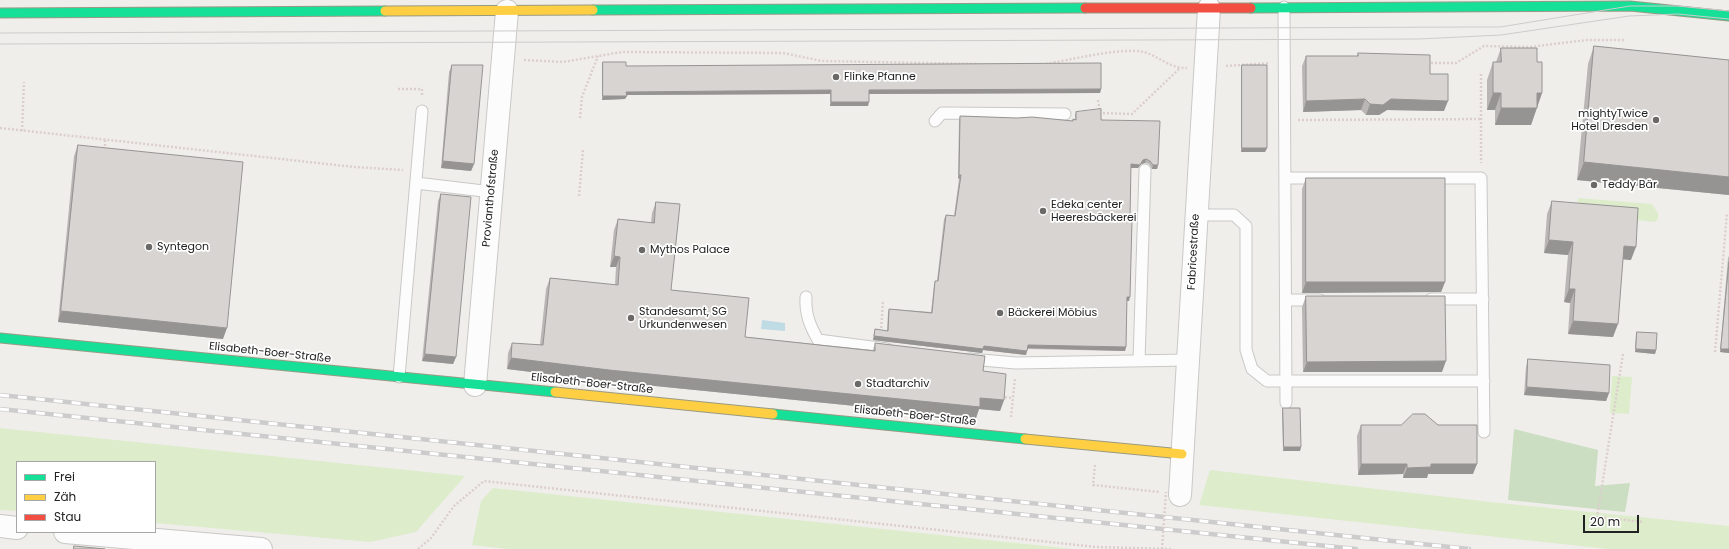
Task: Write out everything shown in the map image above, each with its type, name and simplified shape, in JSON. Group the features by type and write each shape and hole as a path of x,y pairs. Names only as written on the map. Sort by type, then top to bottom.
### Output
{"main road":[{"path":"0,13 56,6 302,12 465,6 507,11 813,5 1209,4 1284,7 1630,6 1729,16"},
{"name":"Elisabeth-Boer-Straße","path":"0,338 1182,454"}],"street":[{"name":"Fabricestraße","path":"1173,494 1182,454 1209,4"},
{"name":"Provianthofstraße","path":"475,385 507,11"},
{"path":"0,526 16,528"},
{"path":"77,533 262,549"}],"lane":[{"path":"295,0 302,12"},
{"path":"1284,7 1286,403"},
{"path":"400,377 422,111"},
{"path":"935,121 942,113 1065,114"},
{"path":"1139,361 1145,170"},
{"path":"1286,178 1482,178 1484,432"},
{"path":"416,183 492,192"},
{"path":"1197,215 1234,215 1246,226 1246,350 1252,369 1267,381 1484,382"},
{"path":"806,297 806,310 809,324 818,340 896,350"},
{"path":"1420,299 1483,299"},
{"path":"1286,300 1333,300"},
{"path":"958,358 1016,363 1188,360"}],"path":[{"path":"1425,63 1456,63 1484,46 1530,47 1587,40 1626,40"},
{"path":"503,59 563,62 622,52 783,53 822,61 982,64"},
{"path":"1045,64 1116,53 1143,52 1180,68 1285,63"},
{"path":"580,118 582,97 598,56"},
{"path":"1065,114 1132,114 1180,68"},
{"path":"1481,74 1482,178"},
{"path":"22,131 24,82"},
{"path":"398,89 422,89 422,111"},
{"path":"1098,100 1100,113"},
{"path":"1285,120 1481,119"},
{"path":"0,128 354,167 391,169"},
{"path":"105,152 106,140"},
{"path":"579,196 583,150"},
{"path":"1715,352 1727,213"},
{"path":"880,348 883,300"},
{"path":"1623,354 1597,517 1644,522"},
{"path":"1010,437 1016,363"},
{"path":"1001,397 1013,398"},
{"path":"1097,446 1093,485 1173,494 1162,549"},
{"path":"418,549 431,538 454,506 484,481 1096,547 1172,549"}],"green space":[{"path":"1578,198 1652,204 1658,213 1658,219 1655,222 1576,214"},
{"path":"1612,376 1632,377 1629,414 1610,413"},
{"path":"0,428 465,476 416,532 370,542 156,523 156,461 16,461 16,511 0,510"},
{"path":"1514,429 1598,450 1595,486 1630,483 1625,512 1508,500"},
{"path":"1210,470 1500,503 1729,526 1729,549 1608,549 1199,505"},
{"path":"493,488 1073,549 508,549 472,545 481,501"}],"water":[{"path":"762,320 785,323 785,331 761,329"}],"building":[{"name":"mightyTwice Hotel Dresden","path":"1594,46 1729,60 1729,177 1584,162"},
{"path":"1501,48 1537,48 1537,62 1542,62 1542,93 1537,93 1537,108 1501,108 1501,93 1493,93 1493,62 1501,62"},
{"path":"1358,53 1430,55 1430,74 1448,74 1448,101 1391,99 1383,105 1370,104 1365,99 1306,101 1306,56 1358,56"},
{"path":"603,62 626,62 626,66 1101,63 1101,89 869,90 869,102 831,102 831,90 626,92 627,96 603,96"},
{"path":"452,65 483,65 474,164 443,161"},
{"path":"1242,65 1267,65 1267,148 1242,148"},
{"name":"Edeka center Heeresbäckerei","path":"1101,109 1101,120 1160,121 1158,165 1153,165 1146,159 1143,160 1140,165 1131,164 1130,218 1132,219 1130,297 1127,297 1126,347 1028,345 1027,351 984,346 983,349 874,336 875,329 888,331 889,309 932,313 935,281 938,281 946,215 955,216 961,175 959,175 960,116 1017,118 1032,117 1073,121 1073,119 1076,120 1076,112"},
{"name":"Syntegon","path":"78,145 243,162 227,328 61,311"},
{"path":"1306,178 1445,178 1445,282 1306,282"},
{"path":"441,194 471,197 456,357 425,354"},
{"path":"1552,201 1638,208 1636,247 1624,246 1618,324 1573,321 1575,289 1569,289 1573,242 1549,240"},
{"path":"656,202 680,204 671,290 749,298 745,337 875,351 875,343 985,356 983,371 1006,374 1004,400 980,398 980,407 609,370 511,358 512,343 543,345 550,278 618,285 620,257 614,256 618,219 654,223"},
{"path":"1729,262 1729,349 1721,349"},
{"path":"1306,296 1445,296 1446,361 1307,362"},
{"path":"1637,332 1657,333 1656,350 1636,349"},
{"path":"1528,359 1610,365 1609,393 1527,387"},
{"path":"1283,408 1300,408 1301,447 1284,447"},
{"path":"1413,414 1425,414 1438,425 1477,425 1477,464 1431,464 1431,467 1407,468 1407,464 1361,464 1361,425 1401,425"},
{"path":"74,546 105,549 74,549"}],"tram line":[{"path":"0,33 1500,27 1630,6 1677,6 1729,11"},
{"path":"0,44 1419,39 1501,35 1629,16 1678,14 1729,19"}],"railway":[{"path":"0,395 1469,549"},
{"path":"0,409 1356,549"}],"traffic: fast":[{"path":"1251,8 1630,6 1729,16"},
{"path":"593,10 1085,8"},
{"path":"0,13 385,11"},
{"path":"0,338 555,392"},
{"path":"773,414 1025,439"}],"traffic: slow":[{"path":"385,11 593,10"},
{"path":"555,392 773,414"},
{"path":"1025,439 1182,454"}],"traffic: jam":[{"path":"1085,8 1251,8"}],"place":[{"name":"Flinke Pfanne","path":"836,77"},
{"name":"mightyTwice Hotel Dresden","path":"1656,120"},
{"name":"Teddy Bär","path":"1594,185"},
{"name":"Edeka center Heeresbäckerei","path":"1043,211"},
{"name":"Syntegon","path":"149,247"},
{"name":"Mythos Palace","path":"642,250"},
{"name":"Bäckerei Möbius","path":"1000,313"},
{"name":"Standesamt, SG Urkundenwesen","path":"631,318"},
{"name":"Stadtarchiv","path":"858,384"}]}
